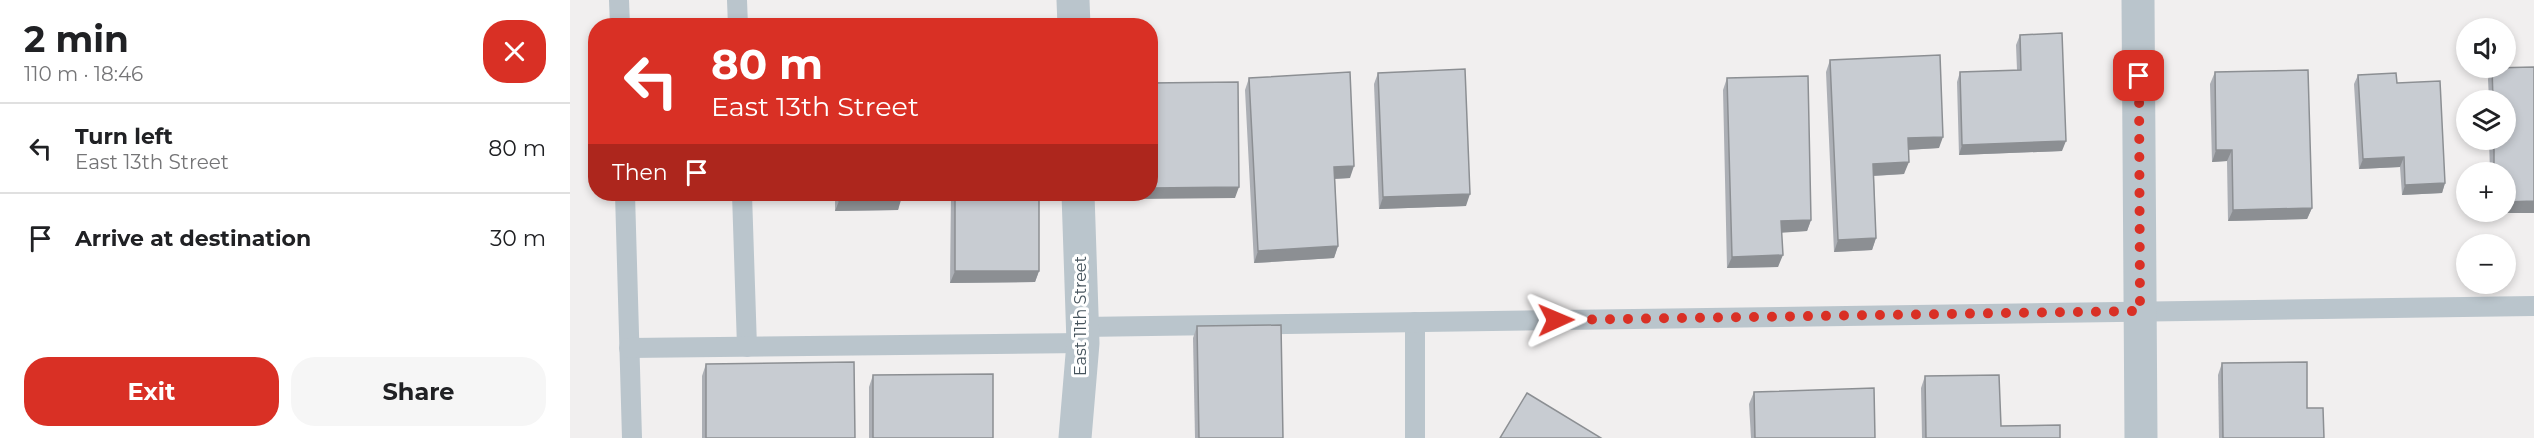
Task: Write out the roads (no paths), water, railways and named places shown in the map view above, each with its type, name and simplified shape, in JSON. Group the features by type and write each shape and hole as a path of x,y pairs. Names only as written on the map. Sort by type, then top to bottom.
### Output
{"street":[{"path":"1073,0 1074,18"},
{"path":"2138,0 2141,438"},
{"name":"East 11th Street","path":"1075,438 1082,335 1078,201"}],"lane":[{"path":"619,0 620,18"},
{"path":"737,0 738,18"},
{"path":"625,201 632,438"},
{"path":"742,201 747,347"},
{"path":"629,348 747,347 1414,322 2534,306"},
{"path":"1414,322 1415,438"}]}
